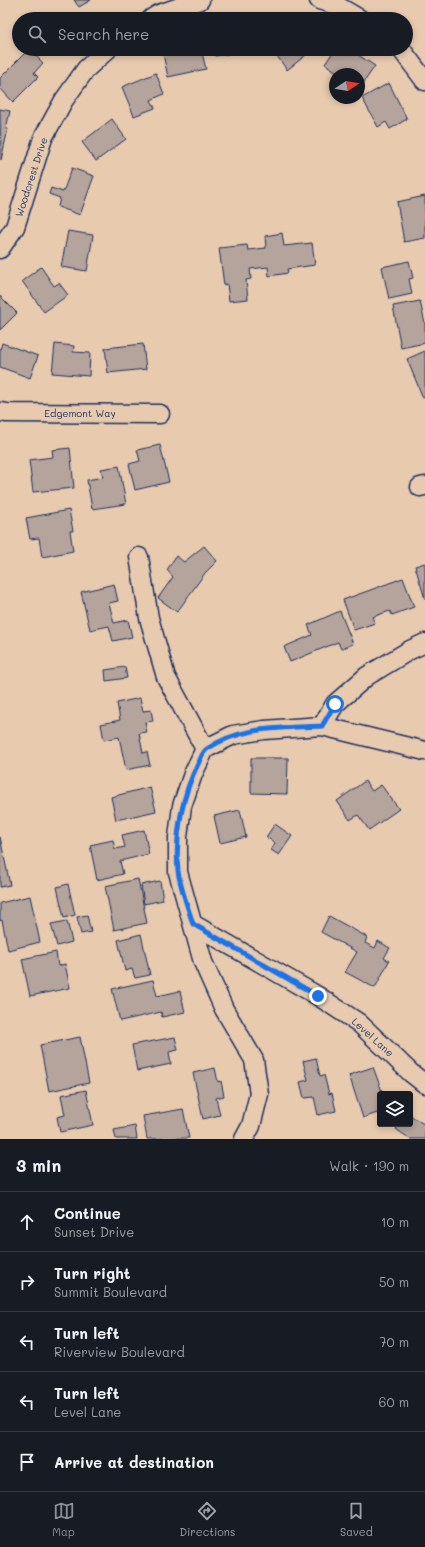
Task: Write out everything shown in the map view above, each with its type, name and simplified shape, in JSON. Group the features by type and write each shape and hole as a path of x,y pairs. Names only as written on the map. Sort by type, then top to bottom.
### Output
{"street":[{"path":"165,12 200,0"},
{"path":"319,0 336,5 348,12"},
{"name":"Woodcrest Drive","path":"0,249 15,227 43,138 64,100 86,69 100,56"},
{"path":"406,56 425,81"},
{"name":"Edgemont Way","path":"0,412 160,414"},
{"path":"139,557 149,618 166,677 205,750"},
{"path":"322,726 335,704 367,676 410,650 425,643"},
{"path":"244,1139 251,1126 259,1094 254,1060 224,1009 203,962 178,872 178,837 182,806 193,774 205,750 233,735 264,730 322,726 425,751"},
{"name":"Level Lane","path":"193,924 318,996 359,1022 410,1072 425,1084"}],"building":[{"path":"74,0 91,0 79,7"},
{"path":"22,56 36,56 43,63 34,73 38,77 13,102 0,88 0,78"},
{"path":"163,56 203,56 206,69 168,77"},
{"path":"277,56 305,56 287,70"},
{"path":"330,56 360,56 375,66 365,81 365,68 331,68 325,64"},
{"path":"156,73 164,94 151,100 155,108 134,116 122,87"},
{"path":"389,83 407,119 390,129 386,122 378,127 365,103 365,96"},
{"path":"0,109 10,111 6,129 8,129 1,160"},
{"path":"112,119 126,139 96,161 82,142"},
{"path":"72,168 94,176 80,215 58,207 60,198 49,194 51,188 63,192"},
{"path":"425,196 425,238 404,242 397,202"},
{"path":"68,231 93,235 87,271 61,267"},
{"path":"282,233 284,246 312,243 315,265 287,269 288,273 269,276 268,267 250,269 251,279 246,280 248,299 229,301 227,284 224,285 219,248 247,245 248,250 266,248 265,236"},
{"path":"409,261 413,278 409,279 412,294 389,299 382,267"},
{"path":"41,267 54,286 59,283 68,295 44,312 22,281"},
{"path":"0,296 17,313 0,330"},
{"path":"420,301 425,324 425,343 401,348 393,306"},
{"path":"2,343 38,356 30,378 0,367 0,350"},
{"path":"55,344 74,346 73,352 90,353 89,376 52,373"},
{"path":"143,344 146,369 108,373 105,348"},
{"path":"425,351 425,397 423,398 407,359"},
{"path":"160,445 169,482 135,490 129,464 140,461 137,450"},
{"path":"70,448 74,488 33,492 29,460 53,457 52,450"},
{"path":"119,466 126,504 92,509 87,480 103,477 101,469"},
{"path":"69,510 73,531 70,531 73,551 42,557 39,538 30,539 26,518"},
{"path":"204,546 217,561 205,573 177,612 158,598 173,577 167,570 176,556 184,562"},
{"path":"425,563 425,599 415,566"},
{"path":"403,578 414,607 392,615 390,611 372,617 375,623 354,630 343,600"},
{"path":"114,584 118,601 109,603 114,623 128,620 132,637 113,641 109,626 90,630 81,592"},
{"path":"340,611 353,644 341,649 338,642 290,662 284,647 312,635 308,625"},
{"path":"125,667 127,678 106,681 105,670"},
{"path":"140,698 143,711 151,710 153,721 145,722 147,732 139,733 143,753 147,752 150,765 126,770 119,737 104,740 101,724 120,720 117,703"},
{"path":"251,758 288,758 287,794 251,793"},
{"path":"365,781 372,791 381,785 399,809 369,830 358,815 350,820 337,801"},
{"path":"150,787 156,811 116,820 111,797"},
{"path":"240,810 246,837 220,843 214,816"},
{"path":"275,824 292,836 279,855 271,850 275,843 266,837"},
{"path":"144,830 149,854 120,861 123,874 97,880 90,845 113,840 115,849 125,847 122,835"},
{"path":"0,837 10,885 0,887"},
{"path":"138,879 147,923 114,930 105,886"},
{"path":"160,881 163,900 144,904 141,885"},
{"path":"68,884 75,915 64,918 57,887"},
{"path":"30,896 40,942 8,950 2,920 0,921 0,903"},
{"path":"87,915 91,932 81,934 77,917"},
{"path":"329,916 367,937 365,943 375,948 378,941 390,948 384,958 389,961 375,988 345,972 357,952 321,932"},
{"path":"67,921 72,942 57,946 51,924"},
{"path":"141,934 150,975 135,978 132,969 125,971 118,940"},
{"path":"56,952 58,966 65,964 70,988 30,996 22,959"},
{"path":"153,980 157,996 180,991 185,1012 162,1017 161,1012 120,1021 112,989"},
{"path":"80,1037 89,1083 49,1091 40,1045"},
{"path":"175,1037 178,1050 169,1052 171,1064 137,1071 132,1045"},
{"path":"316,1058 320,1076 324,1075 329,1094 332,1093 336,1111 318,1115 314,1097 304,1098 300,1082 308,1080 303,1061"},
{"path":"373,1067 382,1091 377,1091 377,1113 363,1118 349,1075"},
{"path":"215,1068 218,1082 221,1081 224,1096 216,1098 220,1115 203,1119 193,1073"},
{"path":"86,1090 93,1125 60,1132 57,1117 65,1115 61,1095"},
{"path":"183,1109 189,1138 147,1139 143,1116"},
{"path":"413,1117 425,1125 425,1139 410,1139 396,1129 397,1127 413,1127"},
{"path":"135,1126 137,1139 116,1139 114,1130"}],"route":[{"path":"318,996 193,924 178,872 178,837 182,806 193,774 205,750 233,735 264,730 322,726 335,704"}]}
